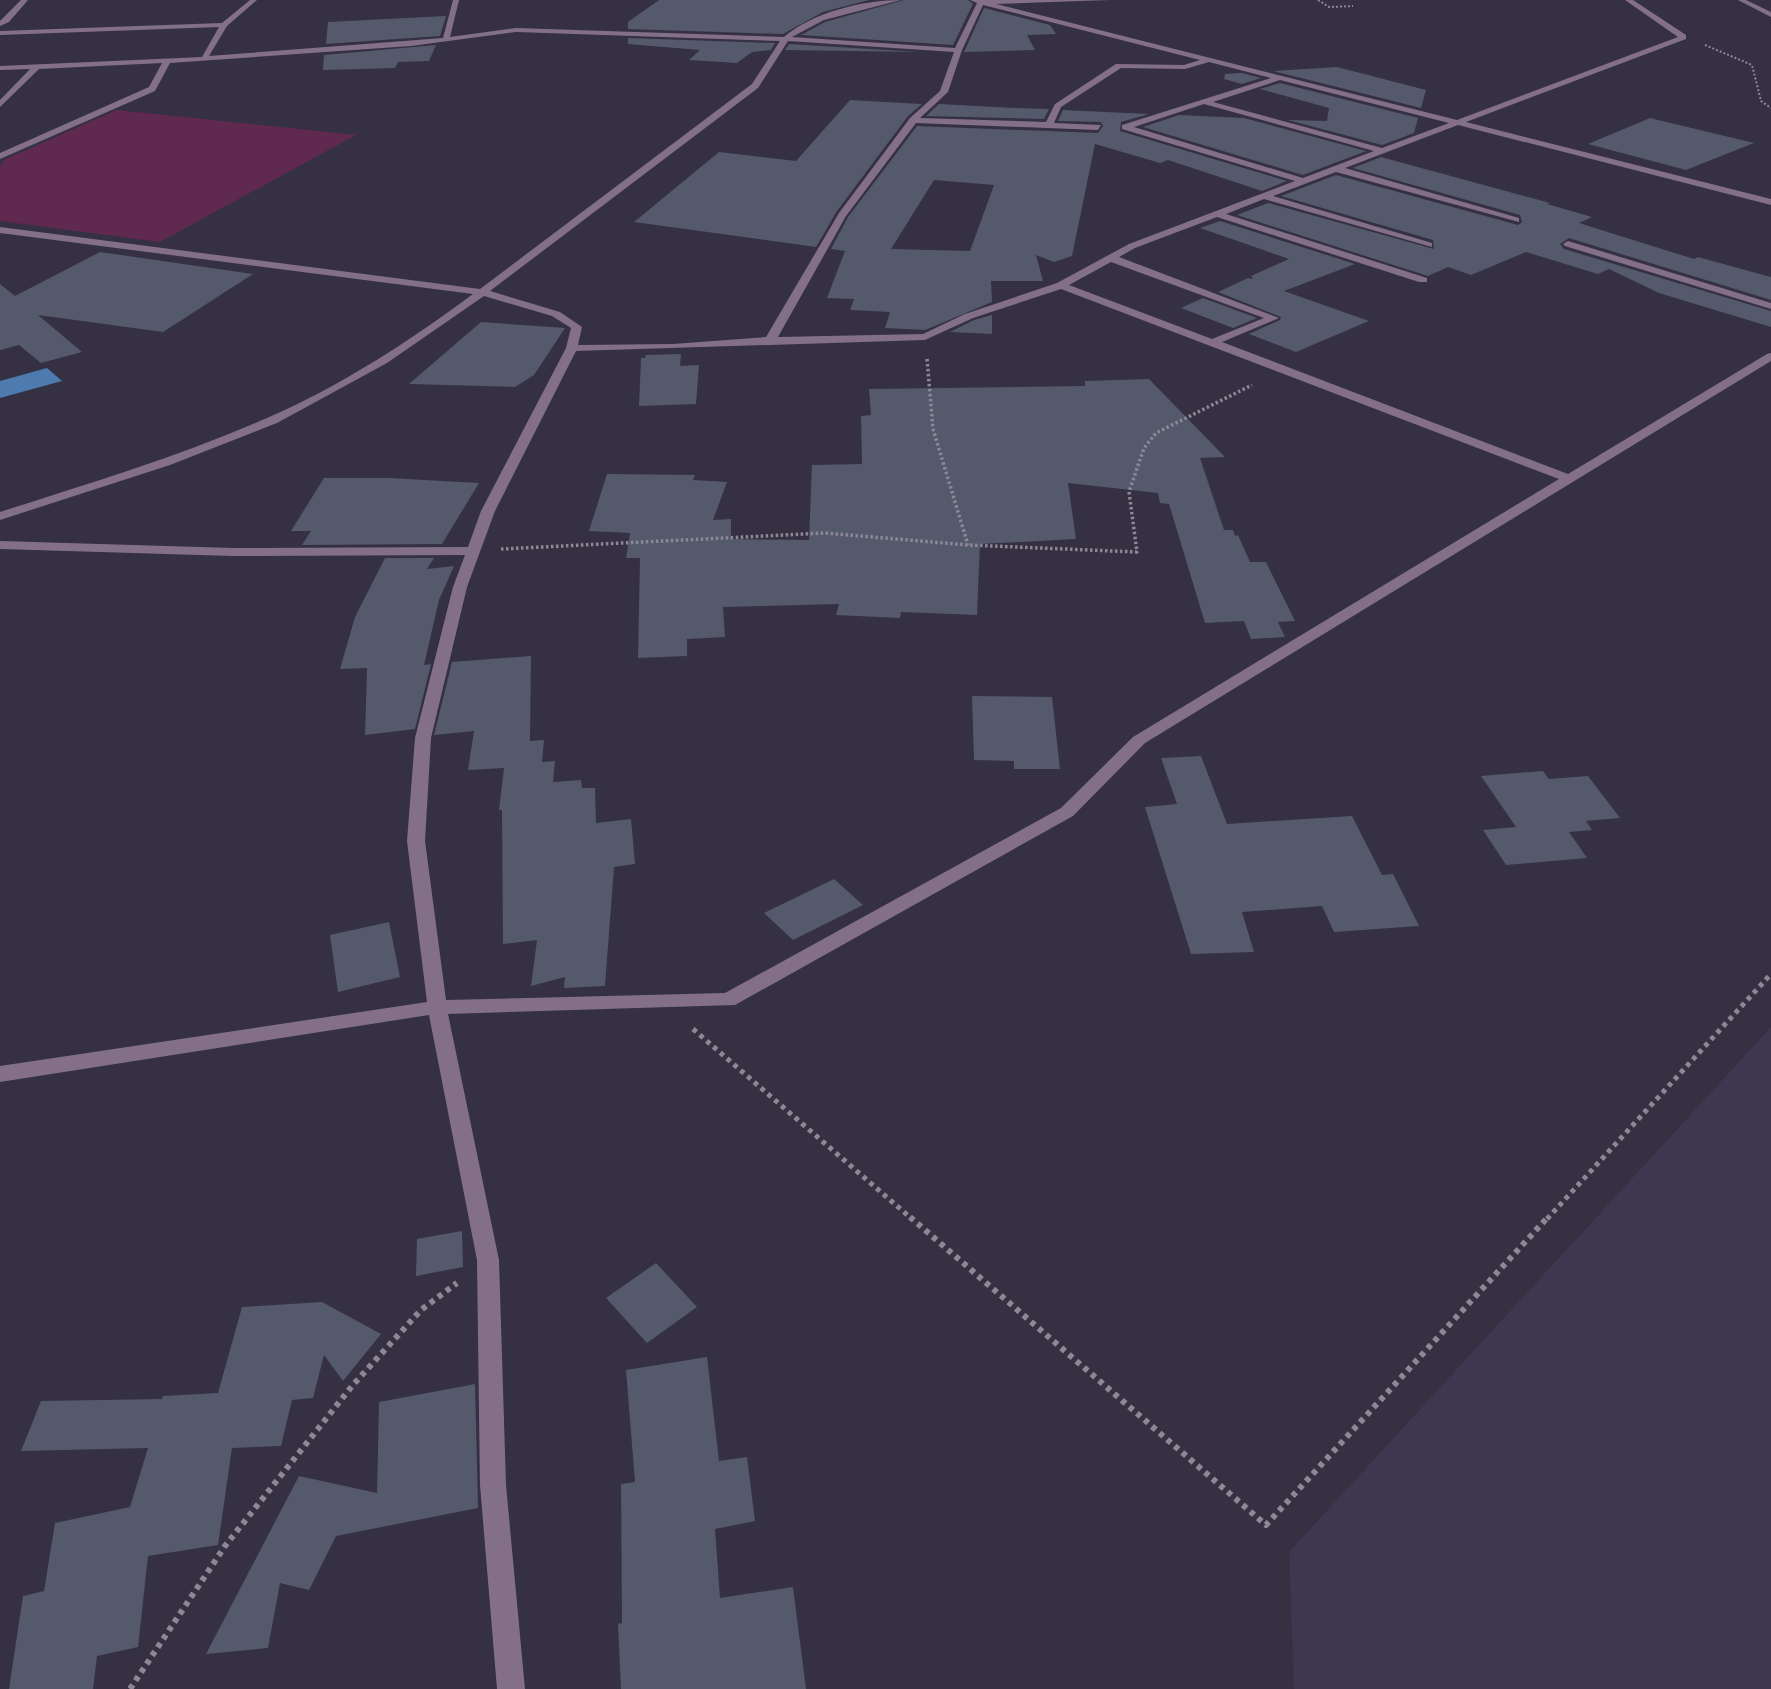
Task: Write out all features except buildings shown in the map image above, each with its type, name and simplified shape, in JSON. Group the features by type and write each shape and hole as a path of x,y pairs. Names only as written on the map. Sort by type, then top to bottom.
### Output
{"street":[{"path":"0,24 7,21 25,0"},
{"path":"204,59 223,25 254,0"},
{"path":"446,39 456,0"},
{"path":"0,516 166,462 273,420 383,362 482,292 755,86 786,39 805,26 832,16 898,0"},
{"path":"977,1 1107,0"},
{"path":"1628,0 1683,37"},
{"path":"1741,0 1771,15"},
{"path":"770,340 842,215 913,120 944,92 977,1"},
{"path":"977,1 1771,202"},
{"path":"0,33 223,25"},
{"path":"0,68 204,59 411,44 516,30 786,39 958,50"},
{"path":"572,348 673,347 770,340 925,337 970,316 1061,285 1132,246 1683,37"},
{"path":"1049,125 1058,106 1119,66 1185,67 1210,59"},
{"path":"0,156 152,89 167,61"},
{"path":"0,105 37,67"},
{"path":"1282,77 1125,127 1304,181"},
{"path":"1205,102 1382,151"},
{"path":"913,120 1098,127"},
{"path":"1337,169 1516,220"},
{"path":"1263,196 1429,245"},
{"path":"1218,214 1423,279"},
{"path":"0,230 482,292 556,314 577,327 572,348 517,450 488,511 460,587 423,738 416,841 437,1007 488,1260 493,1485 511,1689"},
{"path":"1568,244 1771,306"},
{"path":"1111,258 1274,318 1211,343"},
{"path":"1061,285 1567,478"},
{"path":"0,1074 437,1007 728,1000 1066,812 1139,740 1771,356"},
{"path":"0,545 233,552 472,551"}],"path":[{"path":"1318,0 1329,7 1353,6"},
{"path":"1683,37 1728,52 1752,65 1761,101 1771,108"},
{"path":"925,337 933,429 968,545"},
{"path":"472,551 643,540 825,533 968,545 1137,552 1129,492 1144,448 1156,433 1282,370"},
{"path":"663,1003 1266,1525 1771,974"},
{"path":"130,1689 225,1546 352,1386 421,1310 488,1260"}],"shaded area":[{"path":"117,110 356,135 160,242 0,221 0,167 4,160"},
{"path":"1771,1027 1771,1689 1294,1689 1289,1552"}],"water":[{"path":"47,368 62,381 0,398 0,381"}]}
